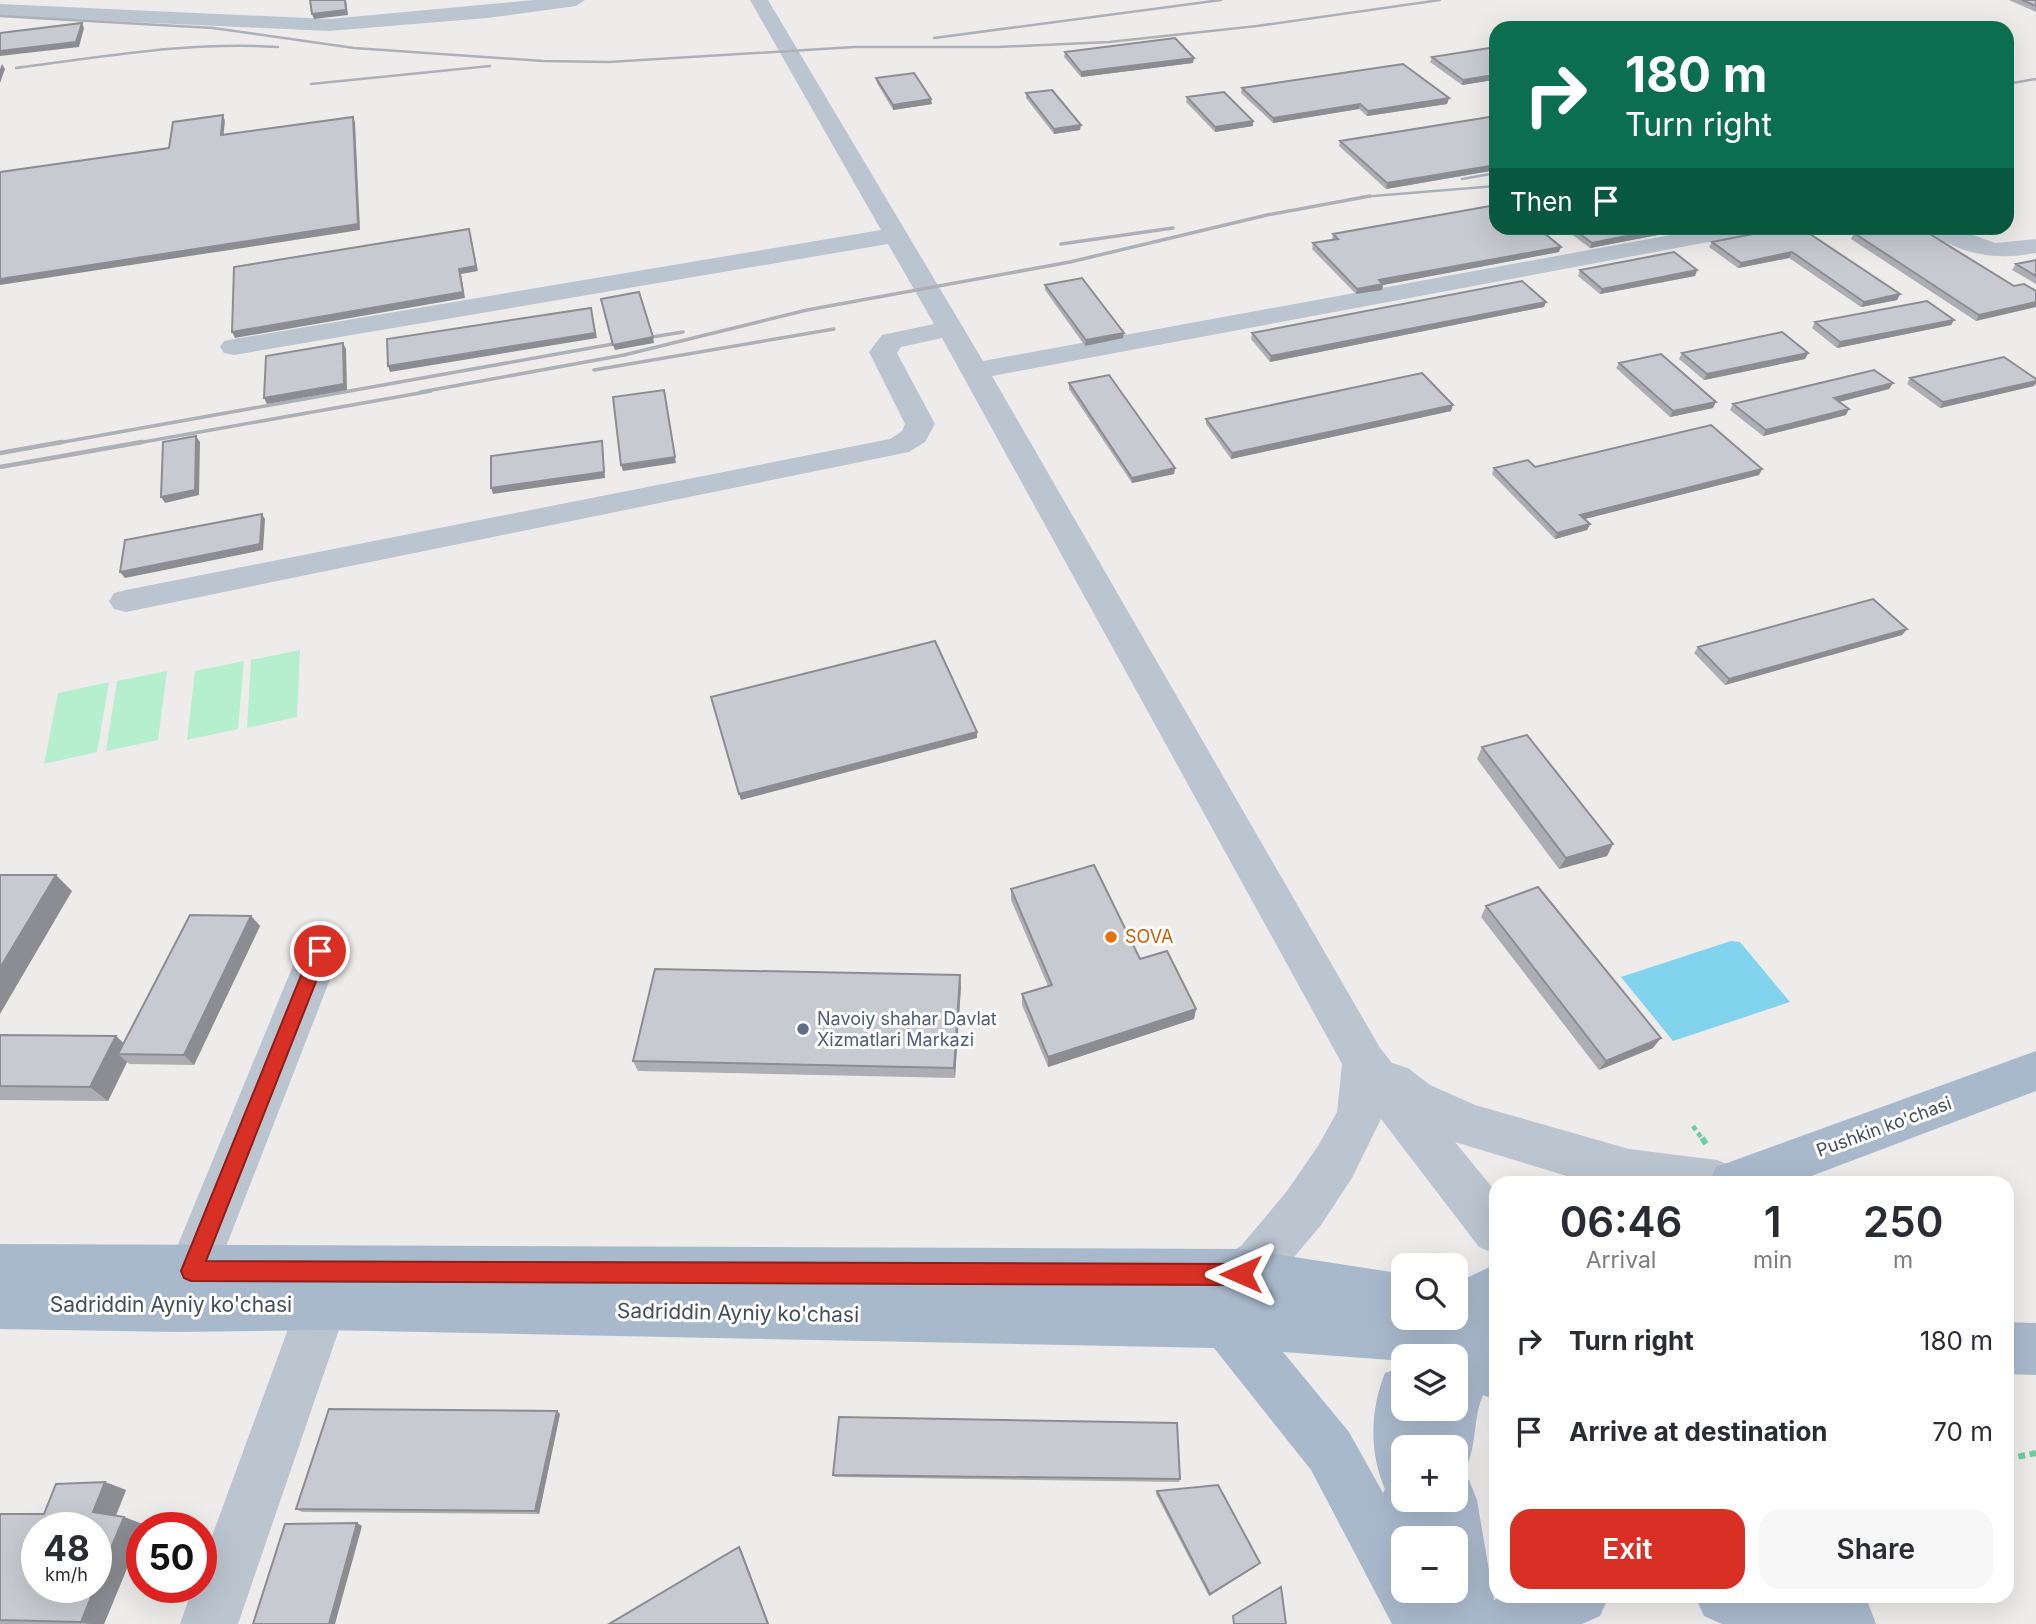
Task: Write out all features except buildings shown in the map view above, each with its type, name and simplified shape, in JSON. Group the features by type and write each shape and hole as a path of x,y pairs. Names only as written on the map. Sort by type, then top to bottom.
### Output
{"main road":[{"name":"Pushkin ko'chasi","path":"1751,1176 2036,1071"},
{"name":"Sadriddin Ayniy ko'chasi","path":"0,1269 184,1289"},
{"name":"Sadriddin Ayniy ko'chasi","path":"0,1304 184,1289 328,1288 1391,1299"},
{"name":"Sadriddin Ayniy ko'chasi","path":"1234,1299 1471,1331"},
{"path":"1234,1299 1330,1451 1391,1562"},
{"path":"2014,1348 2036,1349"},
{"path":"1413,1603 1424,1624"},
{"path":"1427,1603 1431,1624"},
{"path":"1466,1603 1469,1624"},
{"path":"1507,1624 1562,1603"},
{"path":"1773,1605 1847,1624"}],"street":[{"path":"0,10 329,25 487,12 576,0"},
{"path":"759,0 975,371 1364,1062 1489,1221"},
{"path":"234,347 896,235"},
{"path":"975,371 1708,235"},
{"path":"1952,235 1986,250 2007,252 2036,246"},
{"path":"125,601 900,446 915,436 920,424 883,352 892,341 950,328"},
{"path":"184,1289 320,951"},
{"path":"1364,1062 1414,1100 1468,1125 1629,1172 1661,1176"},
{"path":"1234,1299 1258,1263 1304,1208 1335,1162 1360,1116 1364,1062"},
{"path":"209,1624 328,1288"}],"path":[{"path":"2014,1458 2036,1453"}],"green space":[{"path":"300,650 297,717 247,728 251,660"},
{"path":"244,661 238,729 187,740 195,671"},
{"path":"167,671 158,740 106,751 117,681"},
{"path":"109,682 97,752 44,764 58,693"}],"water":[{"path":"1731,941 1740,942 1790,1002 1673,1041 1621,977"}],"railway":[{"path":"934,38 1221,0"},
{"path":"0,16 213,28 354,48 543,61 609,62 854,47 998,47 1109,42 1257,26 1440,0"},
{"path":"16,68 179,48 278,47"},
{"path":"311,84 490,66"},
{"path":"2014,83 2036,79"},
{"path":"1462,179 1489,174"},
{"path":"1367,196 1489,187"},
{"path":"421,392 624,355 807,310 1070,262 1267,215 1367,196"},
{"path":"1361,197 1367,196"},
{"path":"1061,244 1173,228"},
{"path":"594,370 834,329"},
{"path":"652,337 683,332"},
{"path":"52,444 613,344"},
{"path":"132,444 431,391"},
{"path":"0,453 62,442"},
{"path":"0,467 142,442"}],"place":[{"name":"SOVA","path":"1111,937"},
{"name":"Navoiy shahar Davlat Xizmatlari Markazi","path":"803,1029"}],"route":[{"path":"320,951 191,1271 1241,1274"}]}
